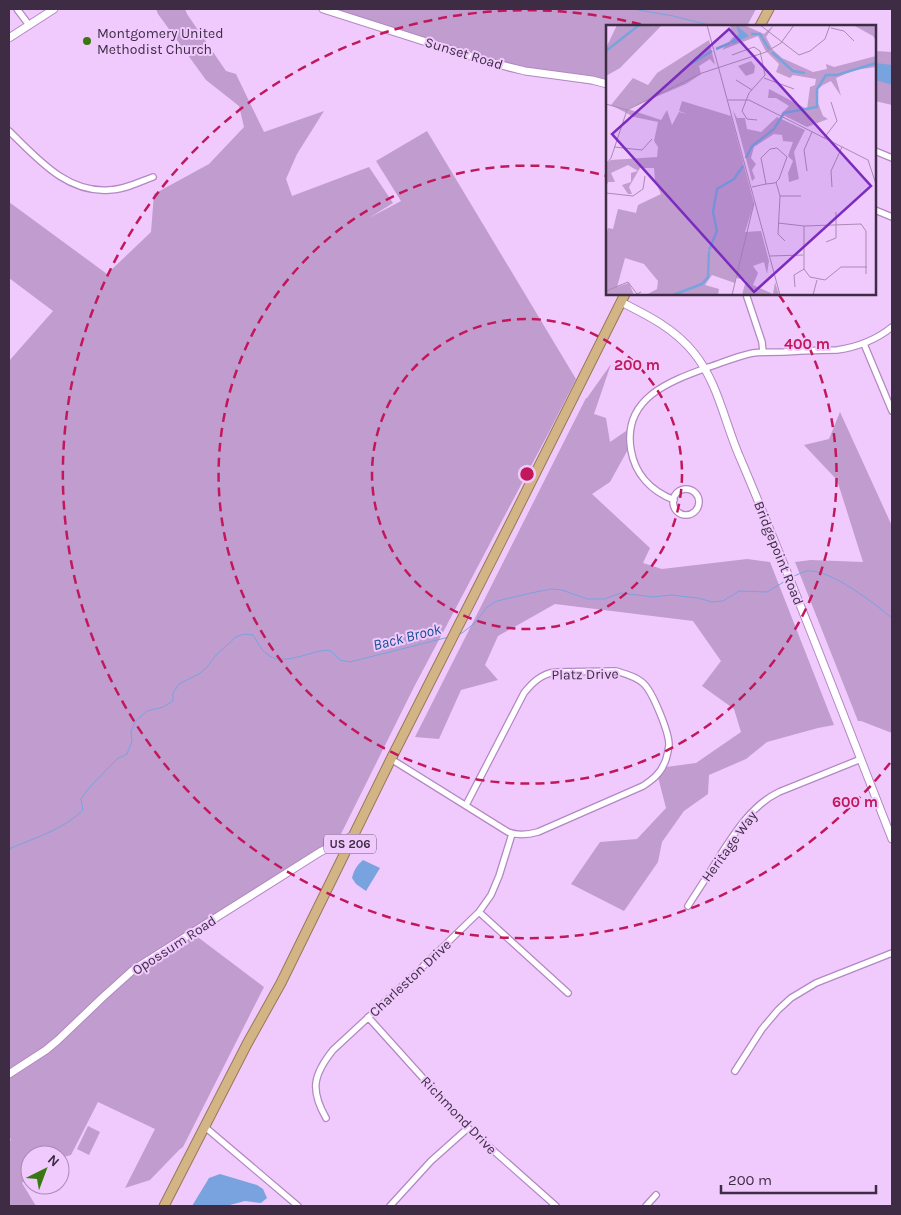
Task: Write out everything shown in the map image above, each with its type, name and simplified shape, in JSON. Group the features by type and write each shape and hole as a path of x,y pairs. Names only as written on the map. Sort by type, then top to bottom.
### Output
{"highway":[{"path":"761,25 769,9"},
{"name":"US 206","path":"164,1206 247,1044 281,983 391,758 623,298"}],"street":[{"path":"17,9 29,25"},
{"path":"9,38 54,9"},
{"name":"Sunset Road","path":"323,9 489,62 525,71 592,80 606,84"},
{"path":"9,131 52,172 75,185 97,190 110,190 153,177"},
{"path":"876,151 892,158"},
{"path":"876,210 892,217"},
{"path":"746,295 762,342 763,352"},
{"name":"Bridgepoint Road","path":"623,298 670,329 687,344 705,369 716,392 734,444 767,521 891,834"},
{"path":"674,500 662,495 644,480 637,470 632,455 630,444 632,423 642,403 653,393 672,382 741,356 763,352 837,350 864,344 892,327"},
{"path":"864,344 892,411"},
{"path":"689,490 698,498 698,506 694,513 685,515 677,512 674,500 678,493 689,490"},
{"name":"Platz Drive","path":"466,806 524,693 541,676 555,672 616,671 640,681 651,693 668,735 669,744 666,759 660,771 643,786 538,832 527,835 512,834"},
{"path":"391,758 512,834"},
{"name":"Heritage Way","path":"688,906 743,821 759,805 772,795 861,760"},
{"name":"Charleston Drive","path":"326,1118 316,1096 318,1075 323,1062 333,1050 479,912 491,895 512,834"},
{"name":"Opossum Road","path":"9,1074 58,1040 133,970 320,852 354,835"},
{"path":"479,912 568,993"},
{"path":"735,1072 762,1029 791,998 816,983 892,953"},
{"name":"Richmond Drive","path":"368,1017 468,1128 556,1206"},
{"path":"205,1127 298,1206"},
{"path":"390,1206 431,1161 468,1128"},
{"path":"646,1206 656,1195"}],"shaded area":[{"path":"156,9 185,9 226,71 236,74 264,132 324,111 297,154 286,179 292,196 369,167 393,203 369,218 401,201 376,161 427,131 576,379 414,687 339,838 191,932 264,987 183,1147 150,1180 125,1188 155,1129 98,1102 71,1155 70,1145 20,1145 20,1195 29,1195 36,1206 9,1206 9,1141 11,1140 9,1136 9,361 53,311 9,278 9,202 107,274 151,232 154,194 209,164 244,127 239,106 206,80"},
{"path":"322,9 756,9 748,25 606,25 606,87 510,72"},
{"path":"876,51 892,52 892,105 876,101"},
{"path":"611,364 594,414 606,418 610,442 632,427 631,444 610,482 592,494 650,548 643,563 662,569 747,559 770,562 834,725 767,742 746,759 709,775 708,794 684,811 662,842 658,862 624,911 571,884 600,842 637,839 666,808 658,777 666,767 696,763 741,732 734,709 702,686 721,661 693,621 555,604 498,636 485,665 498,680 461,690 439,739 415,737 586,398"},
{"path":"840,412 892,526 892,733 858,721 795,562 811,560 863,562 837,480 804,445 829,439"},
{"path":"88,1126 100,1132 89,1155 77,1149"}],"water":[{"path":"876,63 892,65 892,85 876,81"},
{"path":"363,860 380,868 366,891 356,884 352,878 356,868"},
{"path":"220,1174 257,1185 263,1189 267,1198 261,1203 245,1201 226,1206 192,1206 209,1178"}],"waterway":[{"path":"633,9 709,25"},
{"name":"Back Brook","path":"792,577 807,571 827,575 851,588 892,618"},
{"name":"Back Brook","path":"458,634 475,623 487,607 497,601 551,589 562,590 587,599 604,599 621,593 653,597 671,595 698,598 712,602 723,601 739,591 767,592 787,580"},
{"name":"Back Brook","path":"9,849 67,823 83,810 81,799 88,789 117,759 127,754 132,741 131,731 135,722 147,711 163,707 173,701 173,693 179,684 199,674 236,637 244,634 253,635 265,652 279,659 293,658 327,650 331,651 340,660 350,662 449,637"}],"place":[{"name":"Montgomery United Methodist Church","path":"87,41"}]}
